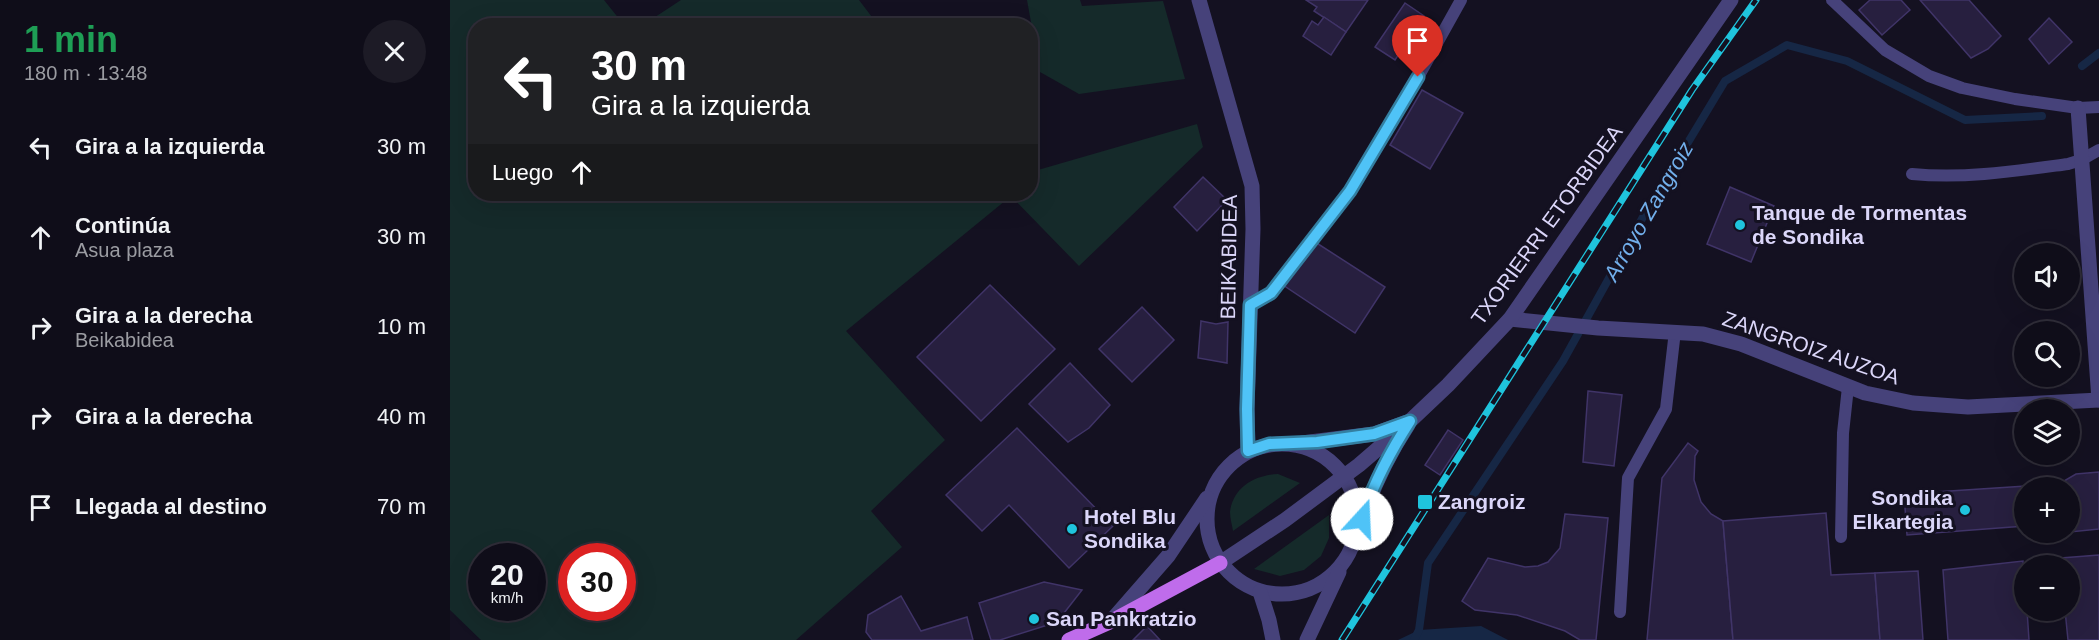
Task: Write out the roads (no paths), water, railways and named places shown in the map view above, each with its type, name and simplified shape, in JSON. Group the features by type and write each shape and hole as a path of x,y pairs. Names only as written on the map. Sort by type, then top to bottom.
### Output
{"main road":[{"path":"1069,640 1110,622 1220,563"}],"street":[{"name":"BEIKABIDEA","path":"1199,0 1252,186 1254,229 1247,409 1248,451"},
{"name":"TXORIERRI ETORBIDEA","path":"1220,563 1285,520 1345,476 1410,421 1448,385 1510,319 1731,0"},
{"path":"2078,108 2099,400"},
{"name":"ZANGROIZ AUZOA","path":"1510,319 1598,328 1703,334 1741,344 1865,393 1913,403 1968,406 2099,400"},
{"path":"1110,622 1168,556 1211,494 1220,476 1232,462 1248,451 1269,444 1290,444 1374,434 1410,421"},
{"path":"1307,640 1356,539 1369,498 1391,450 1410,421"},
{"path":"1290,444 1311,449 1330,460 1345,476 1353,492 1358,517 1356,539"},
{"path":"1211,494 1207,511 1207,529 1212,548 1220,563 1238,581 1260,592 1282,595 1304,592 1324,582 1341,568"},
{"path":"1260,592 1273,640"}],"lane":[{"path":"1250,305 1271,293 1350,191 1407,97 1461,0"},
{"path":"1832,0 1885,51 1929,76 1962,88 2015,99 2078,108 2099,107"},
{"path":"1912,174 1943,177 1984,176 2081,160 2099,150"},
{"path":"1620,612 1628,478 1666,409 1675,332"},
{"path":"1841,537 1843,433 1848,387"}],"water":[{"path":"1481,626 1508,640 1398,640 1419,630"}],"waterway":[{"name":"Arroyo Zangroiz","path":"1414,640 1419,630 1428,563 1563,361 1643,217 1725,81 1787,45 1847,61 1965,120 2042,116"},
{"name":"Arroyo Zangroiz","path":"2082,66 2099,53"}],"railway":[{"path":"1342,640 1692,90 1756,0"}],"place":[{"name":"Tanque de Tormentas de Sondika","path":"1740,225"},
{"name":"Zangroiz","path":"1425,502"},
{"name":"Sondika Elkartegia","path":"1965,510"},
{"name":"Hotel Blu Sondika","path":"1072,529"},
{"name":"San Pankratzio","path":"1034,619"}]}
